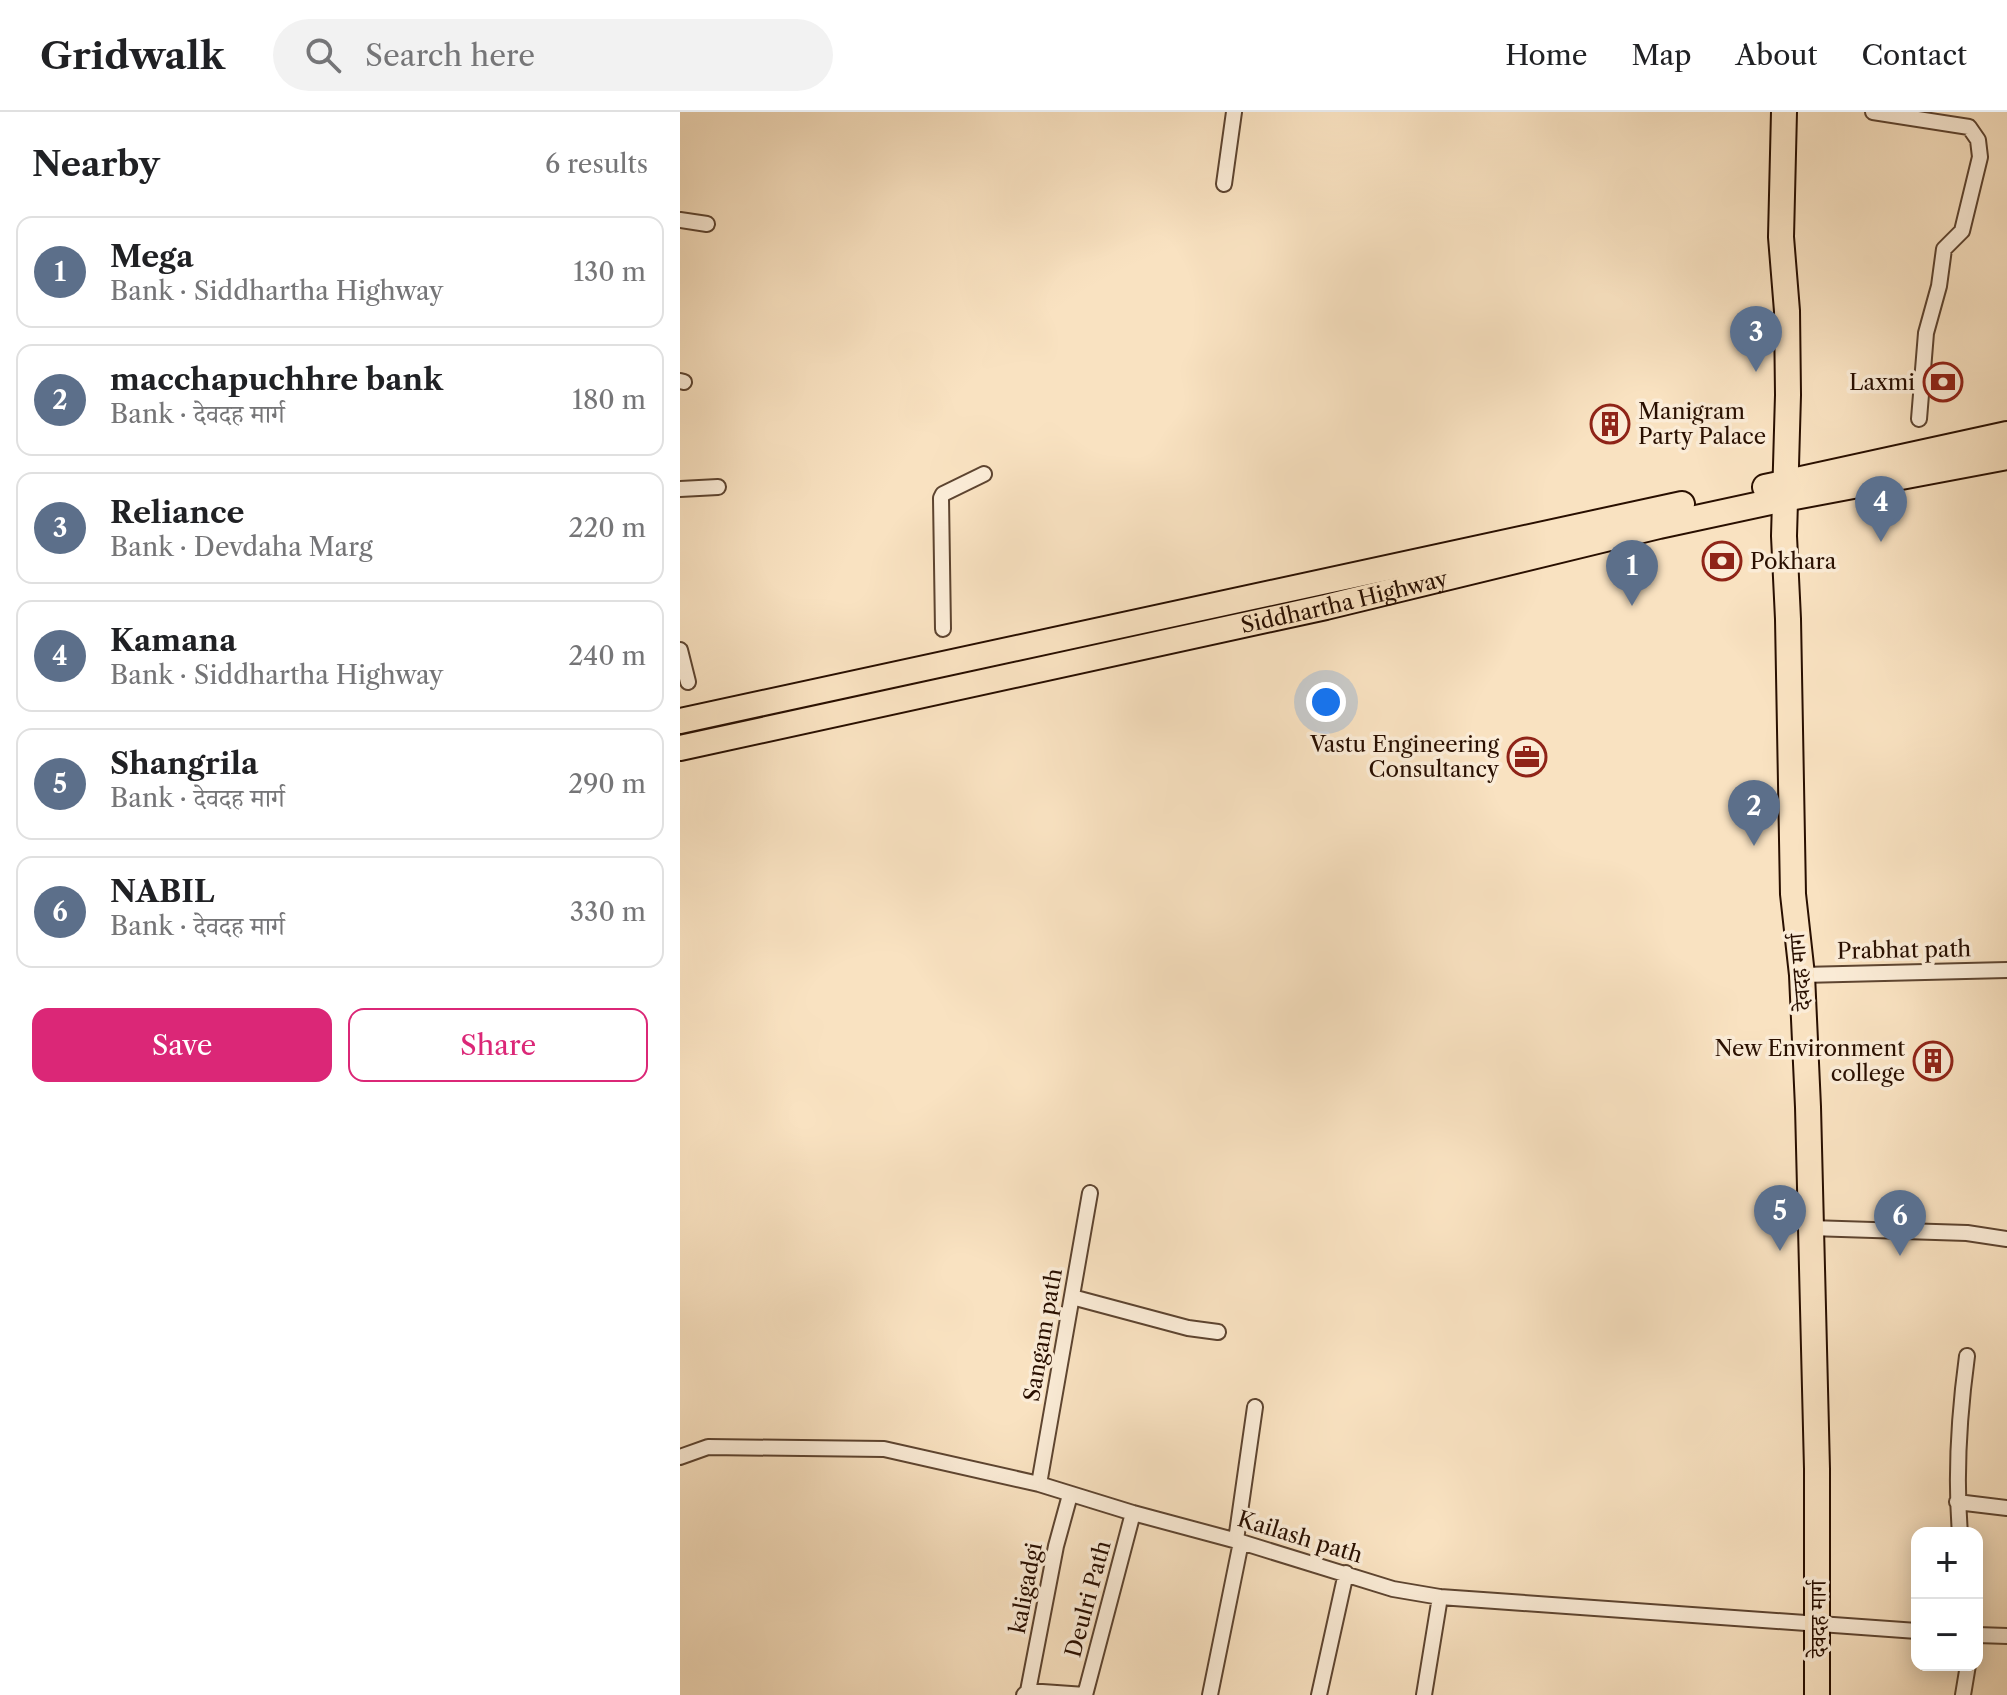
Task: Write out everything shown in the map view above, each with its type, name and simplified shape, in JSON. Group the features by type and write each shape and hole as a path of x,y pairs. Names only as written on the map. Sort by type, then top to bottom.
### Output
{"main road":[{"name":"देवदह मार्ग","path":"1784,112 1781,237 1787,311 1788,395 1784,536 1793,894 1802,975 1808,1107 1817,1469 1817,1695"},
{"name":"Siddhartha Highway","path":"680,748 1326,607 1659,526 2007,434"},
{"name":"Siddhartha Highway","path":"680,721 1167,614 1784,491 2007,457"}],"street":[{"path":"1224,184 1234,112"},
{"path":"1873,112 1970,119 1978,140 1980,157 1962,231 1944,249 1939,286 1926,333 1919,419"},
{"path":"680,220 707,224"},
{"path":"943,629 941,498 943,494 984,474"},
{"path":"680,489 718,487"},
{"path":"680,650 688,682"},
{"name":"Prabhat path","path":"1802,975 2007,970"},
{"name":"Sangam path","path":"1039,1484 1090,1193"},
{"path":"1810,1228 1967,1233 2007,1239"},
{"path":"1072,1297 1188,1328 1218,1332"},
{"path":"1959,1527 1958,1419 1967,1356"},
{"path":"1210,1695 1238,1541 1255,1407"},
{"name":"Kailash path","path":"680,1457 708,1447 876,1449 1039,1484 1393,1589 1440,1597 1911,1631"},
{"name":"kaligadgi","path":"1026,1693 1056,1546 1070,1495"},
{"path":"1957,1502 2007,1508"},
{"name":"Deulri Path","path":"1085,1695 1133,1513"},
{"path":"1319,1695 1346,1573"},
{"path":"1424,1695 1440,1597"},
{"path":"1983,1635 2007,1636"},
{"path":"1963,1695 1967,1671"},
{"path":"1026,1693 1085,1695"}],"place":[{"name":"Reliance","path":"1756,372"},
{"name":"Laxmi","path":"1943,382"},
{"name":"Manigram Party Palace","path":"1610,424"},
{"name":"Kamana","path":"1881,542"},
{"name":"Pokhara","path":"1722,561"},
{"name":"Mega","path":"1632,606"},
{"name":"Vastu Engineering Consultancy","path":"1527,757"},
{"name":"macchapuchhre bank","path":"1754,846"},
{"name":"New Environment college","path":"1933,1061"},
{"name":"Shangrila","path":"1780,1251"},
{"name":"NABIL","path":"1900,1256"}]}
